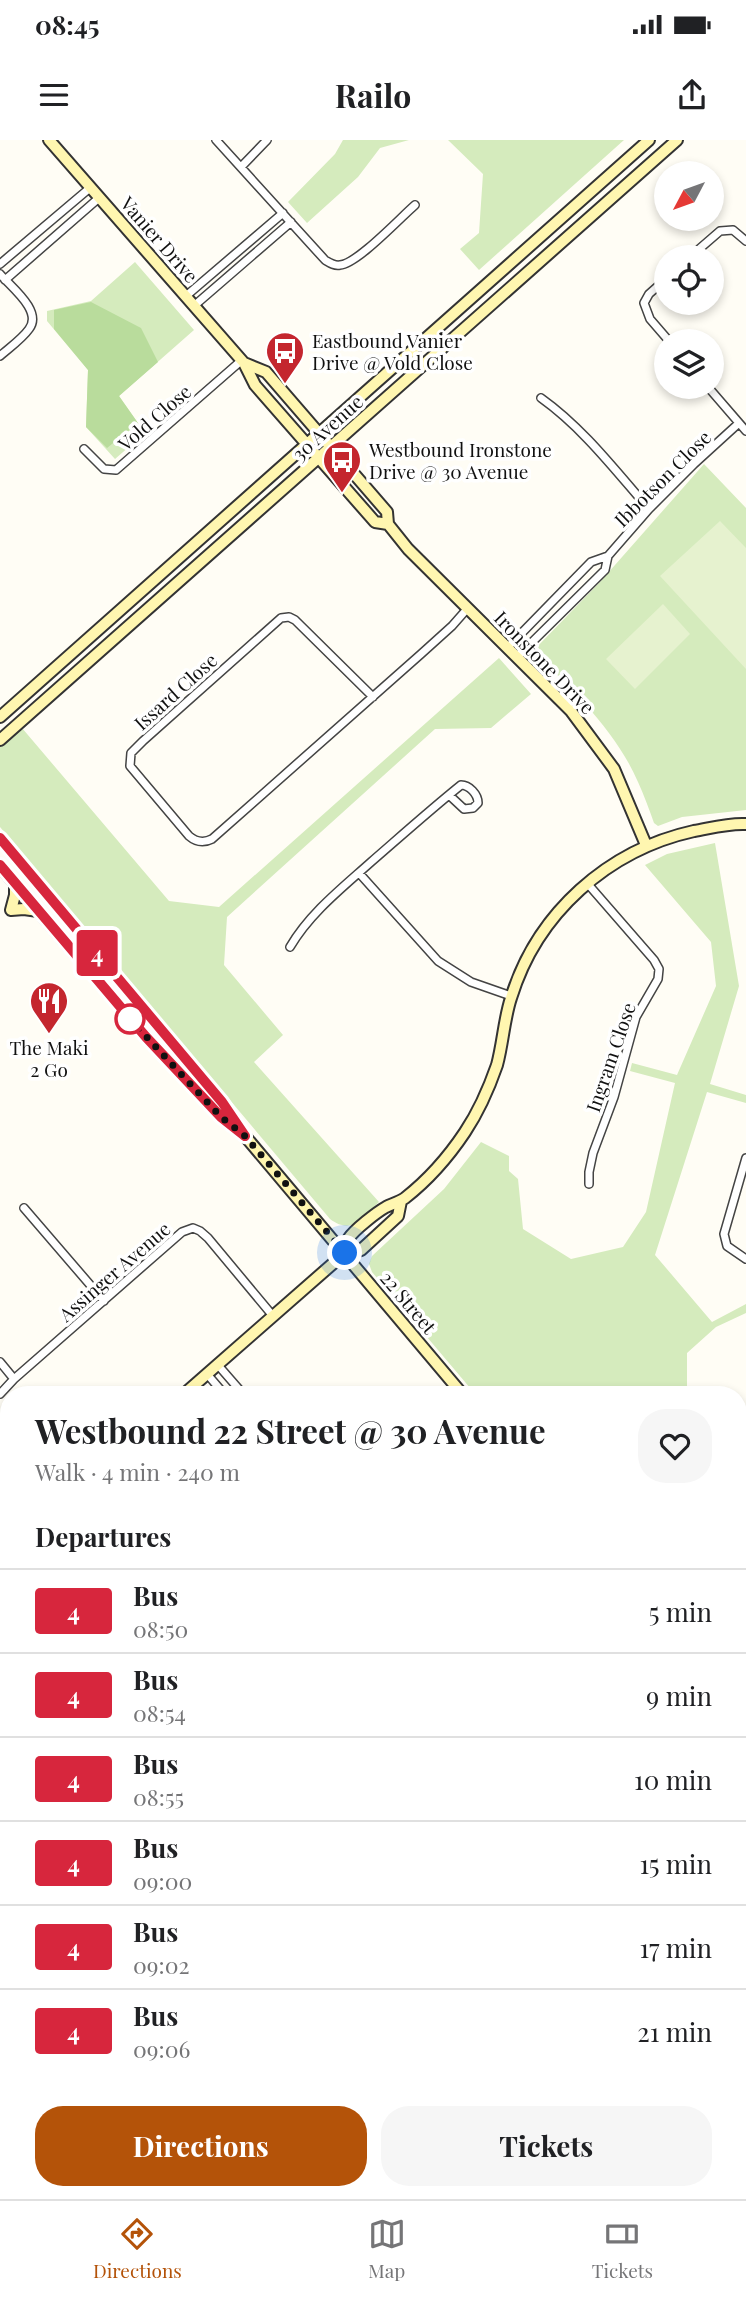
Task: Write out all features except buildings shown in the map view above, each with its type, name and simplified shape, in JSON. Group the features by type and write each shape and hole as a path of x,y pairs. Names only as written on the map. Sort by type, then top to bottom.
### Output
{"main road":[{"name":"Vanier Drive","path":"49,140 195,305 243,362 255,385 318,458"},
{"name":"30 Avenue","path":"0,718 649,140"},
{"name":"30 Avenue","path":"0,740 677,141"},
{"name":"Vanier Drive","path":"243,362 266,372 330,447"},
{"name":"Ironstone Drive","path":"330,447 387,512 388,524 408,549 565,704 602,750 622,786 646,845"},
{"name":"Ironstone Drive","path":"318,458 375,522 388,524"},
{"path":"345,1253 350,1237 376,1214 417,1188 465,1132 480,1106 497,1065 512,996 541,933 558,911 611,864 646,845 688,832 746,824"},
{"name":"22 Street","path":"0,838 456,1386"},
{"name":"22 Street","path":"0,866 146,1037 221,1117 245,1136"},
{"path":"15,884 11,911 38,911"},
{"path":"193,1386 345,1253 361,1250 398,1216 401,1200"}],"street":[{"path":"216,140 325,260 338,266 352,261 415,205"},
{"path":"240,167 267,140"},
{"path":"0,264 91,187"},
{"path":"0,356 28,331 33,318 31,310 2,277 100,197"},
{"path":"186,296 283,213"},
{"path":"195,305 291,222"},
{"path":"43,227 52,238"},
{"path":"704,245 720,231 733,230 746,241"},
{"path":"236,253 245,262"},
{"path":"654,289 644,303 646,314 659,329"},
{"name":"Vold Close","path":"84,449 104,469 116,470 243,362"},
{"path":"541,398 561,412 584,434 649,509"},
{"path":"718,399 746,431"},
{"name":"Ibbotson Close","path":"518,656 605,570 608,556 649,509 739,423"},
{"name":"Ibbotson Close","path":"508,647 591,562 608,556"},
{"name":"Issard Close","path":"373,696 295,620 282,618 143,741 131,753 130,766 192,839 207,842 373,696 452,626 467,608"},
{"path":"290,947 314,913 449,795"},
{"path":"359,873 438,961 471,982 512,996"},
{"name":"Ingram Close","path":"587,883 654,960 659,974 636,1017 614,1097 593,1153 589,1184"},
{"path":"746,1158 724,1234 727,1246 746,1259"},
{"path":"24,1208 104,1301"},
{"name":"Assinger Avenue","path":"7,1386 182,1232 192,1228 208,1238 273,1316"},
{"path":"0,1363 14,1379"},
{"path":"217,1364 236,1386"},
{"path":"207,1374 217,1386"}],"green space":[{"path":"343,140 409,140 380,148 358,177 307,223 288,202 335,154"},
{"path":"448,140 624,140 479,270 460,249 479,233 483,174"},
{"path":"135,262 194,330 119,396 145,433 115,459 86,427 88,370 47,321 47,311 91,301"},
{"path":"91,302 141,328 158,362 119,396 138,423 107,448 86,427 88,370 54,329 54,310"},
{"path":"704,464 746,508 746,810 682,817 658,826 654,823 638,782 618,745 592,712 533,651 600,582"},
{"path":"720,521 746,548 746,669 660,576"},
{"path":"663,604 690,634 635,689 606,659"},
{"path":"499,658 531,694 491,728 435,729 227,917 224,965 283,1035 254,1062 379,1202 363,1218 345,1226 330,1219 0,827 0,747 22,728 169,901 219,907"},
{"path":"715,843 739,986 710,1084 746,1095 746,1103 707,1092 655,1255 712,1322 746,1304 746,1313 716,1327 687,1353 687,1386 468,1386 372,1272 369,1264 372,1256 444,1189 481,1142 509,1156 509,1171 518,1179 523,1229 571,1259 623,1247 646,1212 675,1083 630,1071 632,1063 677,1075 716,986 711,942 645,865 667,854"}],"bus line":[{"name":"4","path":"0,838 222,1102 245,1136 221,1117 146,1037 0,865"}],"place":[{"name":"Eastbound Vanier Drive @ Vold Close","path":"285,385"},
{"name":"Westbound Ironstone Drive @ 30 Avenue","path":"342,494"},
{"name":"The Maki 2 Go","path":"49,1035"}],"route":[{"path":"130,1019 221,1117 245,1136 345,1253"}]}
